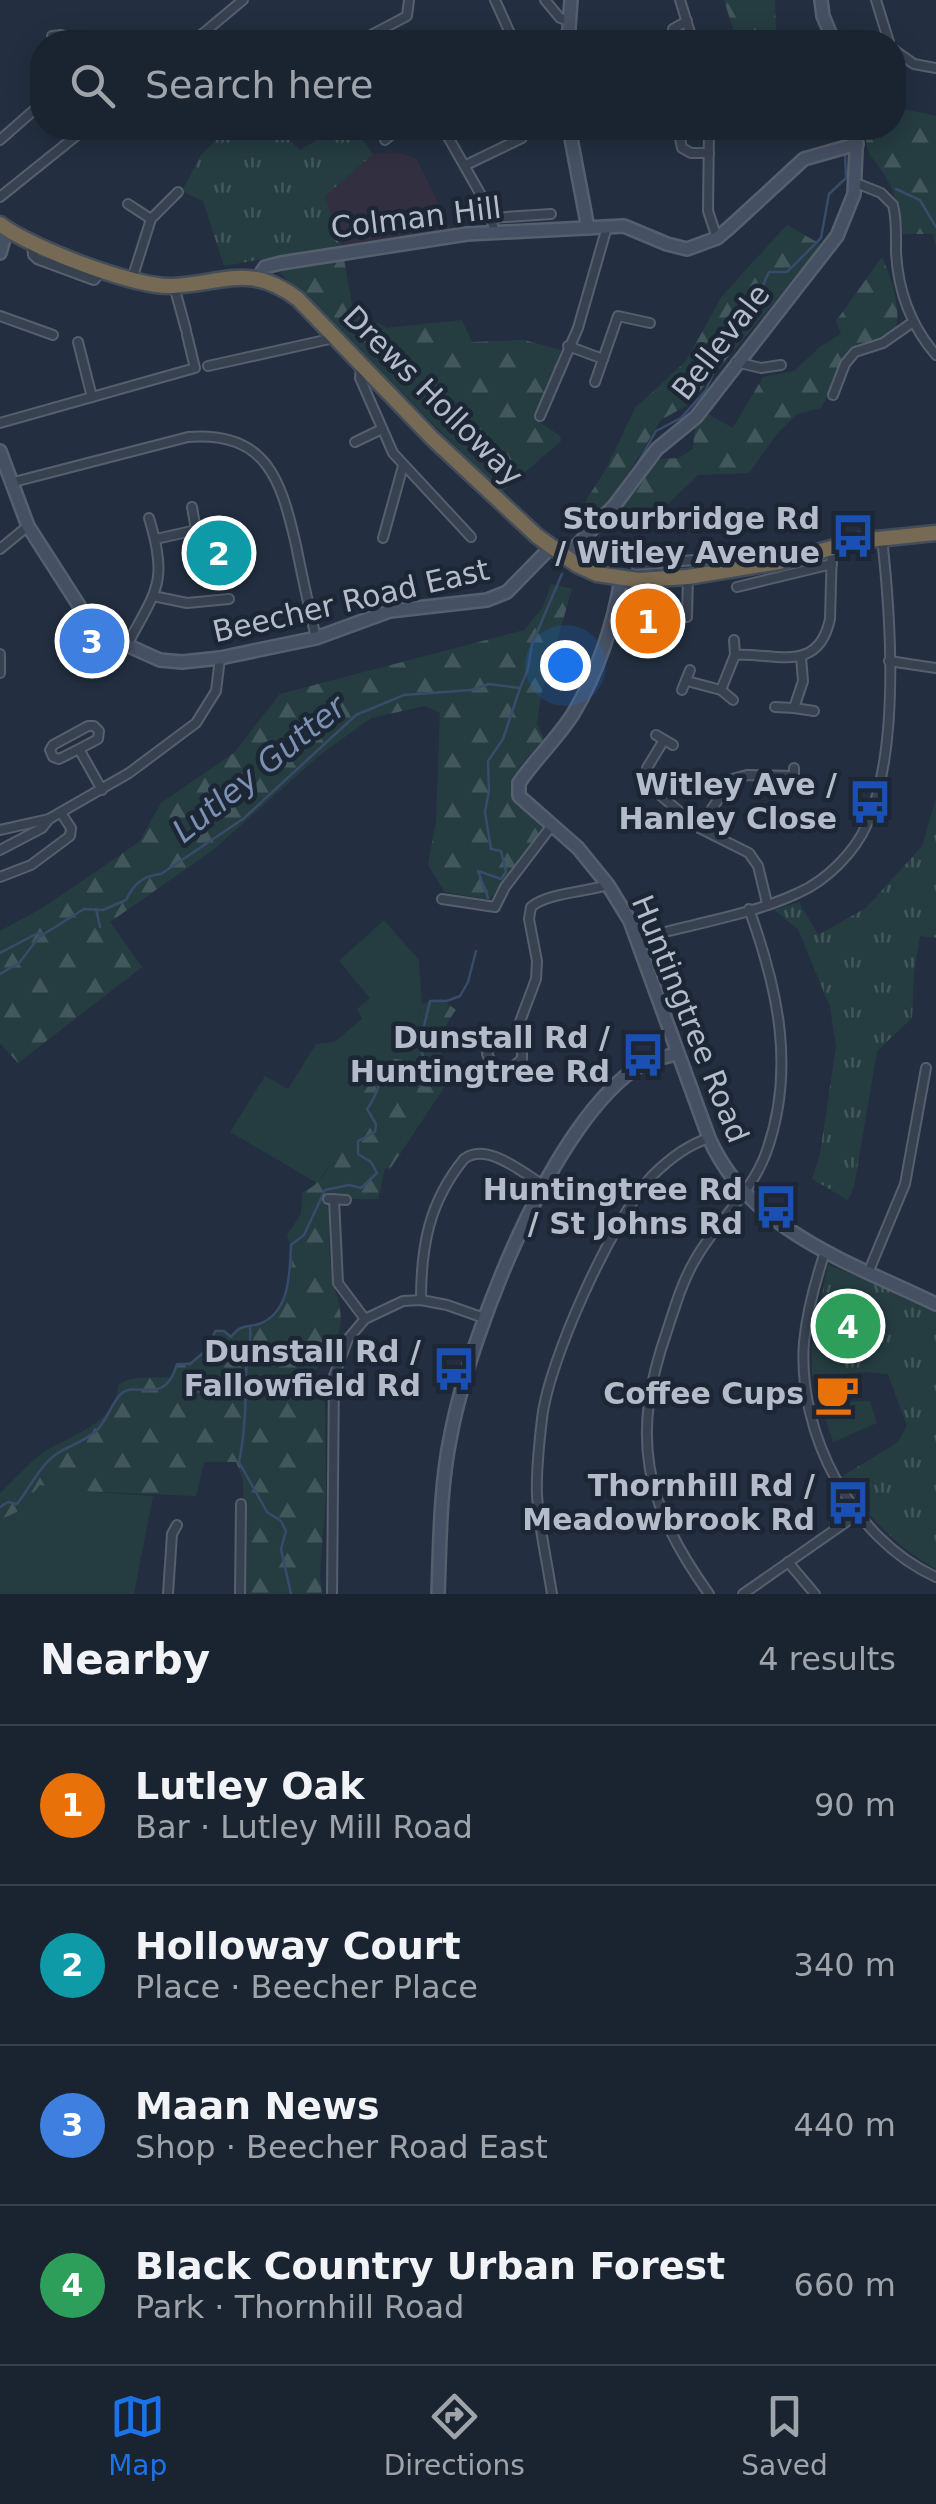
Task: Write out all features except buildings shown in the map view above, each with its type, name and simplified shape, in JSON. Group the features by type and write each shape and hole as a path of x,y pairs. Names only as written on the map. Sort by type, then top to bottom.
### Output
{"highway":[{"path":"4,226 32,243 132,279 174,286 227,276 258,278"},
{"name":"Drews Holloway","path":"258,278 279,285 298,300 432,438 551,547 592,572 622,579"},
{"path":"622,579 688,577 764,565 832,546 936,532"}],"street":[{"path":"208,30 242,0"},
{"path":"380,30 406,16 409,0"},
{"path":"495,0 509,30"},
{"path":"545,0 560,18 570,21"},
{"path":"569,30 571,0"},
{"path":"680,0 689,30"},
{"path":"820,0 828,30"},
{"path":"876,0 885,30"},
{"path":"672,30 686,20"},
{"path":"906,58 936,68"},
{"path":"0,140 30,114"},
{"path":"0,197 71,140"},
{"path":"450,140 492,224 551,214"},
{"path":"466,165 518,140"},
{"path":"572,140 588,228"},
{"path":"680,140 682,148 691,153 709,153"},
{"path":"709,140 708,211 716,238 804,159 857,144"},
{"name":"Bellevale","path":"566,558 614,506 657,450 696,418 837,236 856,183 857,140"},
{"path":"856,183 881,192 893,204 900,281 913,322 936,354"},
{"path":"132,279 151,219 178,192"},
{"path":"169,202 178,210"},
{"path":"128,204 151,219"},
{"path":"562,229 582,217 586,206"},
{"name":"Colman Hill","path":"258,278 265,266 492,224 632,228 678,248 698,246 716,238"},
{"path":"0,254 4,226"},
{"path":"540,416 578,328 607,227"},
{"path":"0,423 195,368 174,286"},
{"path":"0,316 53,335"},
{"path":"595,382 618,316 650,323"},
{"path":"833,394 846,364 856,352 883,343 913,322"},
{"path":"208,366 334,338"},
{"path":"78,342 92,397"},
{"path":"568,346 603,358"},
{"path":"736,362 762,368 781,365"},
{"path":"361,365 360,378 403,466 471,538"},
{"path":"355,442 382,429"},
{"path":"7,489 188,437 211,436 244,445 256,452 278,478 316,638"},
{"name":"Beecher Road East","path":"0,451 7,489 94,626 126,647 160,660 220,658 316,638 390,612 496,596 516,584 551,547"},
{"path":"383,538 403,466"},
{"path":"192,508 200,547"},
{"path":"126,647 160,582 156,539 149,518"},
{"path":"0,549 28,526"},
{"path":"156,539 196,530"},
{"path":"638,939 799,893 844,857 863,831 876,796 882,759 890,661 882,538"},
{"path":"735,655 800,657 816,648 827,630 832,546"},
{"path":"636,565 753,556 760,557 764,565"},
{"path":"736,587 832,564"},
{"path":"686,617 688,577"},
{"name":"Huntingtree Road","path":"622,579 610,628 589,683 573,714 522,778 518,792 608,885 638,939 708,1138 725,1170 769,1216 825,1252 936,1304"},
{"path":"153,596 187,603 229,599"},
{"path":"721,690 735,655 734,640"},
{"path":"0,654 0,673"},
{"path":"794,708 804,682 800,657"},
{"path":"0,850 102,790 196,723 216,691 220,658"},
{"path":"890,661 936,668"},
{"path":"690,670 684,686 721,690 733,700"},
{"path":"776,707 814,711"},
{"path":"94,726 99,732 98,739 79,749 59,759 50,750 94,726"},
{"path":"664,740 648,768 647,784 699,828 750,853 758,866 767,903"},
{"path":"79,749 102,790"},
{"path":"699,828 732,780 741,776 794,772 794,787"},
{"path":"0,878 31,865 70,836 61,812"},
{"path":"0,830 49,820"},
{"path":"442,899 496,907 505,887 553,824"},
{"path":"514,1035 536,978 537,960 529,918 533,904 608,885"},
{"path":"709,1594 688,1564 656,1494 647,1461 645,1418 661,1346 686,1279 710,1237 758,1175 782,1081 776,992 748,909"},
{"path":"514,1035 522,1046 522,1059 508,1071 495,1068 487,1054 491,1045 503,1036 514,1035"},
{"path":"438,1594 448,1449 464,1377 511,1251 574,1136 624,1078 644,1063 677,1054"},
{"path":"868,1273 905,1184 926,1068"},
{"path":"552,1594 537,1493 542,1414 549,1388 585,1295 622,1219 664,1165 692,1144 708,1138"},
{"path":"422,1300 426,1231 464,1159 483,1152 545,1186"},
{"path":"346,1200 331,1199 338,1283 365,1319"},
{"path":"825,1252 812,1290 804,1344 808,1387 824,1452 859,1513 890,1546 936,1577"},
{"path":"332,1594 334,1376 348,1339 365,1319 394,1303 422,1300 484,1318"},
{"path":"240,1594 241,1504"},
{"path":"742,1594 859,1513"},
{"path":"168,1594 170,1549 177,1525"},
{"path":"158,1548 170,1549"},
{"path":"788,1562 815,1594"}],"shaded area":[{"path":"395,152 416,158 451,230 341,245 325,196 373,154"}],"green space":[{"path":"724,0 775,0 776,30 733,30"},
{"path":"906,110 936,116 936,246 933,234 903,234 893,193 866,140 906,140"},
{"path":"216,140 289,140 300,150 317,140 363,140 373,154 325,196 341,245 224,266 203,201 182,191 201,155"},
{"path":"787,225 822,245 689,404 661,420 621,485 599,514 580,530 587,499 635,408 686,361 722,296"},
{"path":"882,257 897,308 891,334 853,348 821,408 797,414 749,473 698,475 646,525 632,529 623,504 660,459 679,458 693,449 695,423 702,411 733,428 763,377 794,371 841,334 836,321"},
{"path":"344,259 353,311 387,328 462,320 472,342 524,340 561,350 535,419 560,436 561,441 502,492 280,273 284,267"},
{"path":"551,584 572,589 541,695 537,724 544,739 521,765 513,784 520,803 543,829 489,900 445,892 428,865 436,821 440,713 425,706 371,718 321,754 213,850 110,922 142,967 18,1063 0,1043 0,931 44,907 139,842 161,803 234,753 280,694 524,630 543,607"},
{"path":"936,799 936,938 920,936 912,1018 877,1051 854,1187 848,1200 812,1179 820,1154 836,1046 830,1007 798,929 774,910 799,902 818,935 866,908 922,846"},
{"path":"384,920 419,960 422,1004 412,1049 404,1060 377,1071 332,1162 317,1183 230,1132 265,1076 288,1089 316,1044 334,1042 362,1019 357,1009 370,998 339,961"},
{"path":"441,999 456,1010 445,1028 441,1045 447,1083 390,1169 385,1168 378,1199 332,1199 329,1252 341,1322 336,1339 314,1372 325,1403 322,1594 245,1594 243,1479 236,1462 204,1462 196,1496 81,1491 40,1485 17,1512 0,1520 0,1493 40,1455 100,1420 116,1399 118,1385 137,1378 170,1377 177,1364 191,1362 201,1355 215,1331 231,1336 274,1314 290,1282 287,1235 301,1214 302,1192 313,1187 330,1166 380,1067 388,1058 404,1060 412,1049 422,1004"},
{"path":"828,1265 936,1308 936,1569 883,1529 841,1477 897,1443 907,1426 888,1374 812,1376 812,1345"},
{"path":"870,1401 877,1423 833,1442 820,1403"},
{"path":"40,1485 153,1496 134,1594 0,1594 0,1520 17,1512"}],"waterway":[{"name":"Lutley Gutter","path":"632,473 656,431 681,418 706,390 722,342 738,315 752,309 769,272 787,272 821,238 829,194 846,178 845,154"},
{"path":"896,189 920,200 936,227"},
{"name":"Lutley Gutter","path":"599,511 613,499"},
{"name":"Lutley Gutter","path":"0,974 19,963 39,937 84,909 103,910 126,900 139,882 161,874 243,819 356,715 404,695 471,690 489,684 520,688 532,644 562,574"},
{"path":"488,898 478,871 501,879 506,872 501,851 491,849 485,812 488,761 503,739 520,688"},
{"path":"96,909 100,927"},
{"path":"0,953 43,934"},
{"path":"0,1507 8,1502 17,1504 50,1460 96,1431 122,1393 158,1389 172,1377 177,1364 190,1364 210,1347 215,1331 224,1331 231,1337 241,1328 269,1319 277,1311 286,1290 291,1245 304,1235 325,1190 349,1185 361,1188 377,1173 371,1162 358,1154 358,1141 375,1132 376,1124 367,1109 384,1074 392,1065 405,1078 419,1076 424,1067 421,1039 430,1001 460,996 476,951"},
{"path":"250,1326 239,1462 267,1512 281,1521 286,1531 281,1549 291,1594"}],"place":[{"name":"Stourbridge Rd / Witley Avenue","path":"853,536"},
{"name":"Holloway Court","path":"219,553"},
{"name":"Lutley Oak","path":"648,621"},
{"name":"Maan News","path":"92,641"},
{"name":"Witley Ave / Hanley Close","path":"870,802"},
{"name":"Dunstall Rd / Huntingtree Rd","path":"643,1055"},
{"name":"Huntingtree Rd / St Johns Rd","path":"776,1207"},
{"name":"Black Country Urban Forest","path":"848,1326"},
{"name":"Dunstall Rd / Fallowfield Rd","path":"454,1369"},
{"name":"Coffee Cups","path":"837,1394"},
{"name":"Thornhill Rd / Meadowbrook Rd","path":"848,1503"}]}
